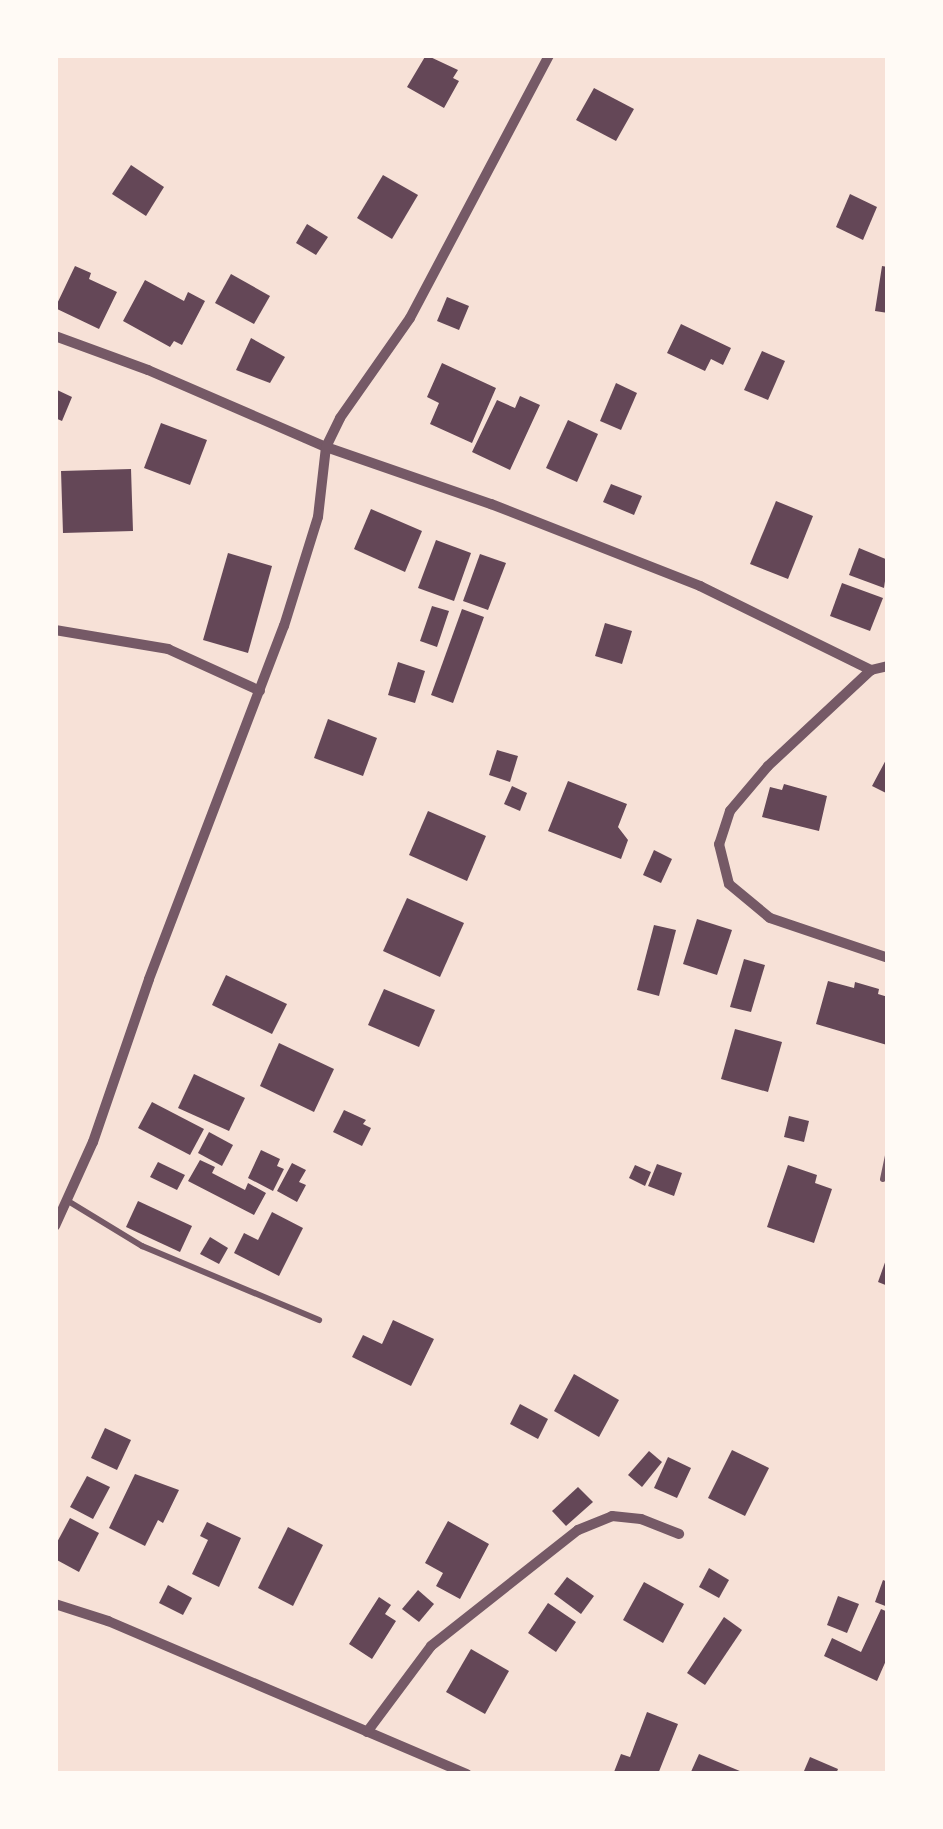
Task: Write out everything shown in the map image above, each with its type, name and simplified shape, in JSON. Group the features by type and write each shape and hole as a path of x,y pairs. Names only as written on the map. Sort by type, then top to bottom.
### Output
{"street":[{"path":"55,1226 93,1142 148,980 307,560 321,500 326,448 340,418 410,318 549,55"},
{"path":"55,336 148,370 326,448 491,504 700,586 871,670"},
{"path":"55,630 168,650 260,691"},
{"path":"888,666 871,670 768,766 730,811 719,844 730,884 770,918 888,958"},
{"path":"367,1732 431,1646 578,1530 599,1520 626,1516 679,1534"},
{"path":"55,1604 108,1622 467,1774"}],"lane":[{"path":"883,1178 888,1156"},
{"path":"67,1201 142,1246 318,1320"}],"building":[{"path":"426,55 458,70 453,78 459,81 444,108 407,87"},
{"path":"594,88 634,109 616,141 576,120"},
{"path":"131,165 164,187 146,216 112,194"},
{"path":"383,175 418,195 392,239 357,218"},
{"path":"850,194 877,207 863,240 836,227"},
{"path":"307,224 328,237 316,255 296,243"},
{"path":"75,266 91,273 89,279 117,292 99,329 55,308"},
{"path":"882,266 888,267 888,313 875,311"},
{"path":"231,274 270,296 254,324 215,303"},
{"path":"145,280 184,301 188,292 205,301 182,345 174,341 170,347 123,321"},
{"path":"447,297 469,306 459,330 437,321"},
{"path":"681,324 731,348 723,365 711,359 705,371 667,353"},
{"path":"251,338 285,357 270,383 236,370"},
{"path":"762,351 785,361 768,400 744,390"},
{"path":"442,363 496,388 472,443 430,424 439,403 427,397"},
{"path":"616,383 637,393 621,430 600,421"},
{"path":"55,389 72,397 62,421 55,418"},
{"path":"520,396 540,405 510,470 472,452 497,400 515,408"},
{"path":"568,420 598,434 577,482 546,468"},
{"path":"161,423 207,440 190,485 144,468"},
{"path":"131,469 133,531 63,533 61,471"},
{"path":"611,484 642,496 634,515 603,502"},
{"path":"776,501 813,516 788,579 750,564"},
{"path":"371,509 422,531 405,572 354,549"},
{"path":"436,540 471,553 454,601 418,588"},
{"path":"859,548 888,560 884,588 849,575"},
{"path":"228,553 272,566 248,653 203,640"},
{"path":"480,554 506,563 488,610 463,601"},
{"path":"842,583 883,598 870,631 830,616"},
{"path":"432,606 449,611 437,647 420,641"},
{"path":"462,609 484,617 453,703 431,695"},
{"path":"605,623 632,631 622,664 595,656"},
{"path":"398,662 425,671 415,703 388,695"},
{"path":"328,719 377,738 363,776 314,758"},
{"path":"497,750 518,756 510,782 489,775"},
{"path":"888,756 888,794 872,786"},
{"path":"568,781 627,804 618,827 628,840 621,859 548,831"},
{"path":"784,784 827,796 819,831 762,817 770,787 782,790"},
{"path":"512,786 527,793 520,811 504,804"},
{"path":"428,811 486,836 467,881 409,855"},
{"path":"654,850 672,859 661,883 643,875"},
{"path":"407,898 464,923 440,977 383,951"},
{"path":"697,919 732,930 717,975 683,964"},
{"path":"654,925 676,930 659,996 637,990"},
{"path":"744,959 765,965 751,1012 730,1007"},
{"path":"226,975 287,1004 272,1034 212,1005"},
{"path":"828,981 854,988 855,982 879,989 878,994 888,997 887,1045 816,1024"},
{"path":"384,989 435,1010 419,1047 368,1025"},
{"path":"735,1029 782,1042 768,1092 721,1079"},
{"path":"279,1043 334,1069 314,1112 260,1086"},
{"path":"194,1074 245,1098 229,1131 178,1108"},
{"path":"152,1102 204,1129 190,1155 138,1128"},
{"path":"344,1110 366,1120 363,1124 371,1128 362,1146 333,1132"},
{"path":"789,1116 809,1121 804,1142 784,1137"},
{"path":"209,1132 233,1145 222,1166 198,1153"},
{"path":"261,1150 280,1159 277,1166 284,1169 273,1191 248,1178"},
{"path":"200,1160 215,1167 212,1173 245,1190 248,1183 266,1193 254,1215 188,1181"},
{"path":"158,1162 185,1175 177,1190 150,1177"},
{"path":"292,1163 306,1170 299,1182 306,1185 297,1202 277,1191"},
{"path":"657,1164 682,1173 674,1196 648,1186"},
{"path":"635,1165 651,1172 645,1186 629,1178"},
{"path":"788,1165 817,1175 815,1183 832,1189 814,1243 767,1227"},
{"path":"138,1201 192,1226 180,1252 126,1227"},
{"path":"272,1212 303,1228 279,1276 234,1253 244,1233 258,1240"},
{"path":"210,1237 228,1248 219,1264 200,1254"},
{"path":"888,1254 888,1286 878,1282"},
{"path":"393,1320 434,1339 411,1386 352,1357 363,1335 382,1344"},
{"path":"574,1374 619,1400 599,1437 554,1411"},
{"path":"520,1404 548,1419 538,1439 510,1424"},
{"path":"105,1428 131,1440 117,1470 91,1458"},
{"path":"732,1450 769,1468 745,1516 708,1498"},
{"path":"649,1451 662,1462 642,1487 628,1475"},
{"path":"668,1457 691,1468 677,1498 654,1488"},
{"path":"135,1474 179,1490 163,1523 158,1520 145,1546 109,1528"},
{"path":"87,1476 110,1487 93,1519 70,1507"},
{"path":"578,1487 593,1502 566,1526 552,1511"},
{"path":"70,1518 99,1533 79,1572 55,1559 55,1546"},
{"path":"448,1521 489,1544 460,1599 436,1586 443,1573 425,1563"},
{"path":"207,1522 241,1538 219,1587 192,1574 208,1540 200,1536"},
{"path":"288,1527 323,1545 293,1606 258,1588"},
{"path":"709,1568 729,1580 719,1598 699,1587"},
{"path":"567,1577 594,1596 581,1614 554,1594"},
{"path":"883,1580 888,1582 888,1607 875,1602"},
{"path":"644,1582 684,1604 663,1643 623,1620"},
{"path":"168,1585 192,1598 183,1615 159,1603"},
{"path":"418,1590 434,1604 419,1622 402,1609"},
{"path":"838,1596 859,1604 847,1633 827,1625"},
{"path":"379,1597 391,1605 385,1614 396,1621 372,1659 349,1644"},
{"path":"548,1603 576,1622 556,1652 528,1633"},
{"path":"881,1609 888,1612 888,1656 877,1681 824,1656 832,1638 861,1652"},
{"path":"724,1617 742,1630 705,1685 687,1673"},
{"path":"471,1649 509,1671 485,1714 446,1692"},
{"path":"647,1712 678,1724 658,1774 614,1772 621,1754 630,1757"},
{"path":"699,1754 747,1774 690,1774"},
{"path":"810,1757 838,1769 836,1774 804,1771"}]}
